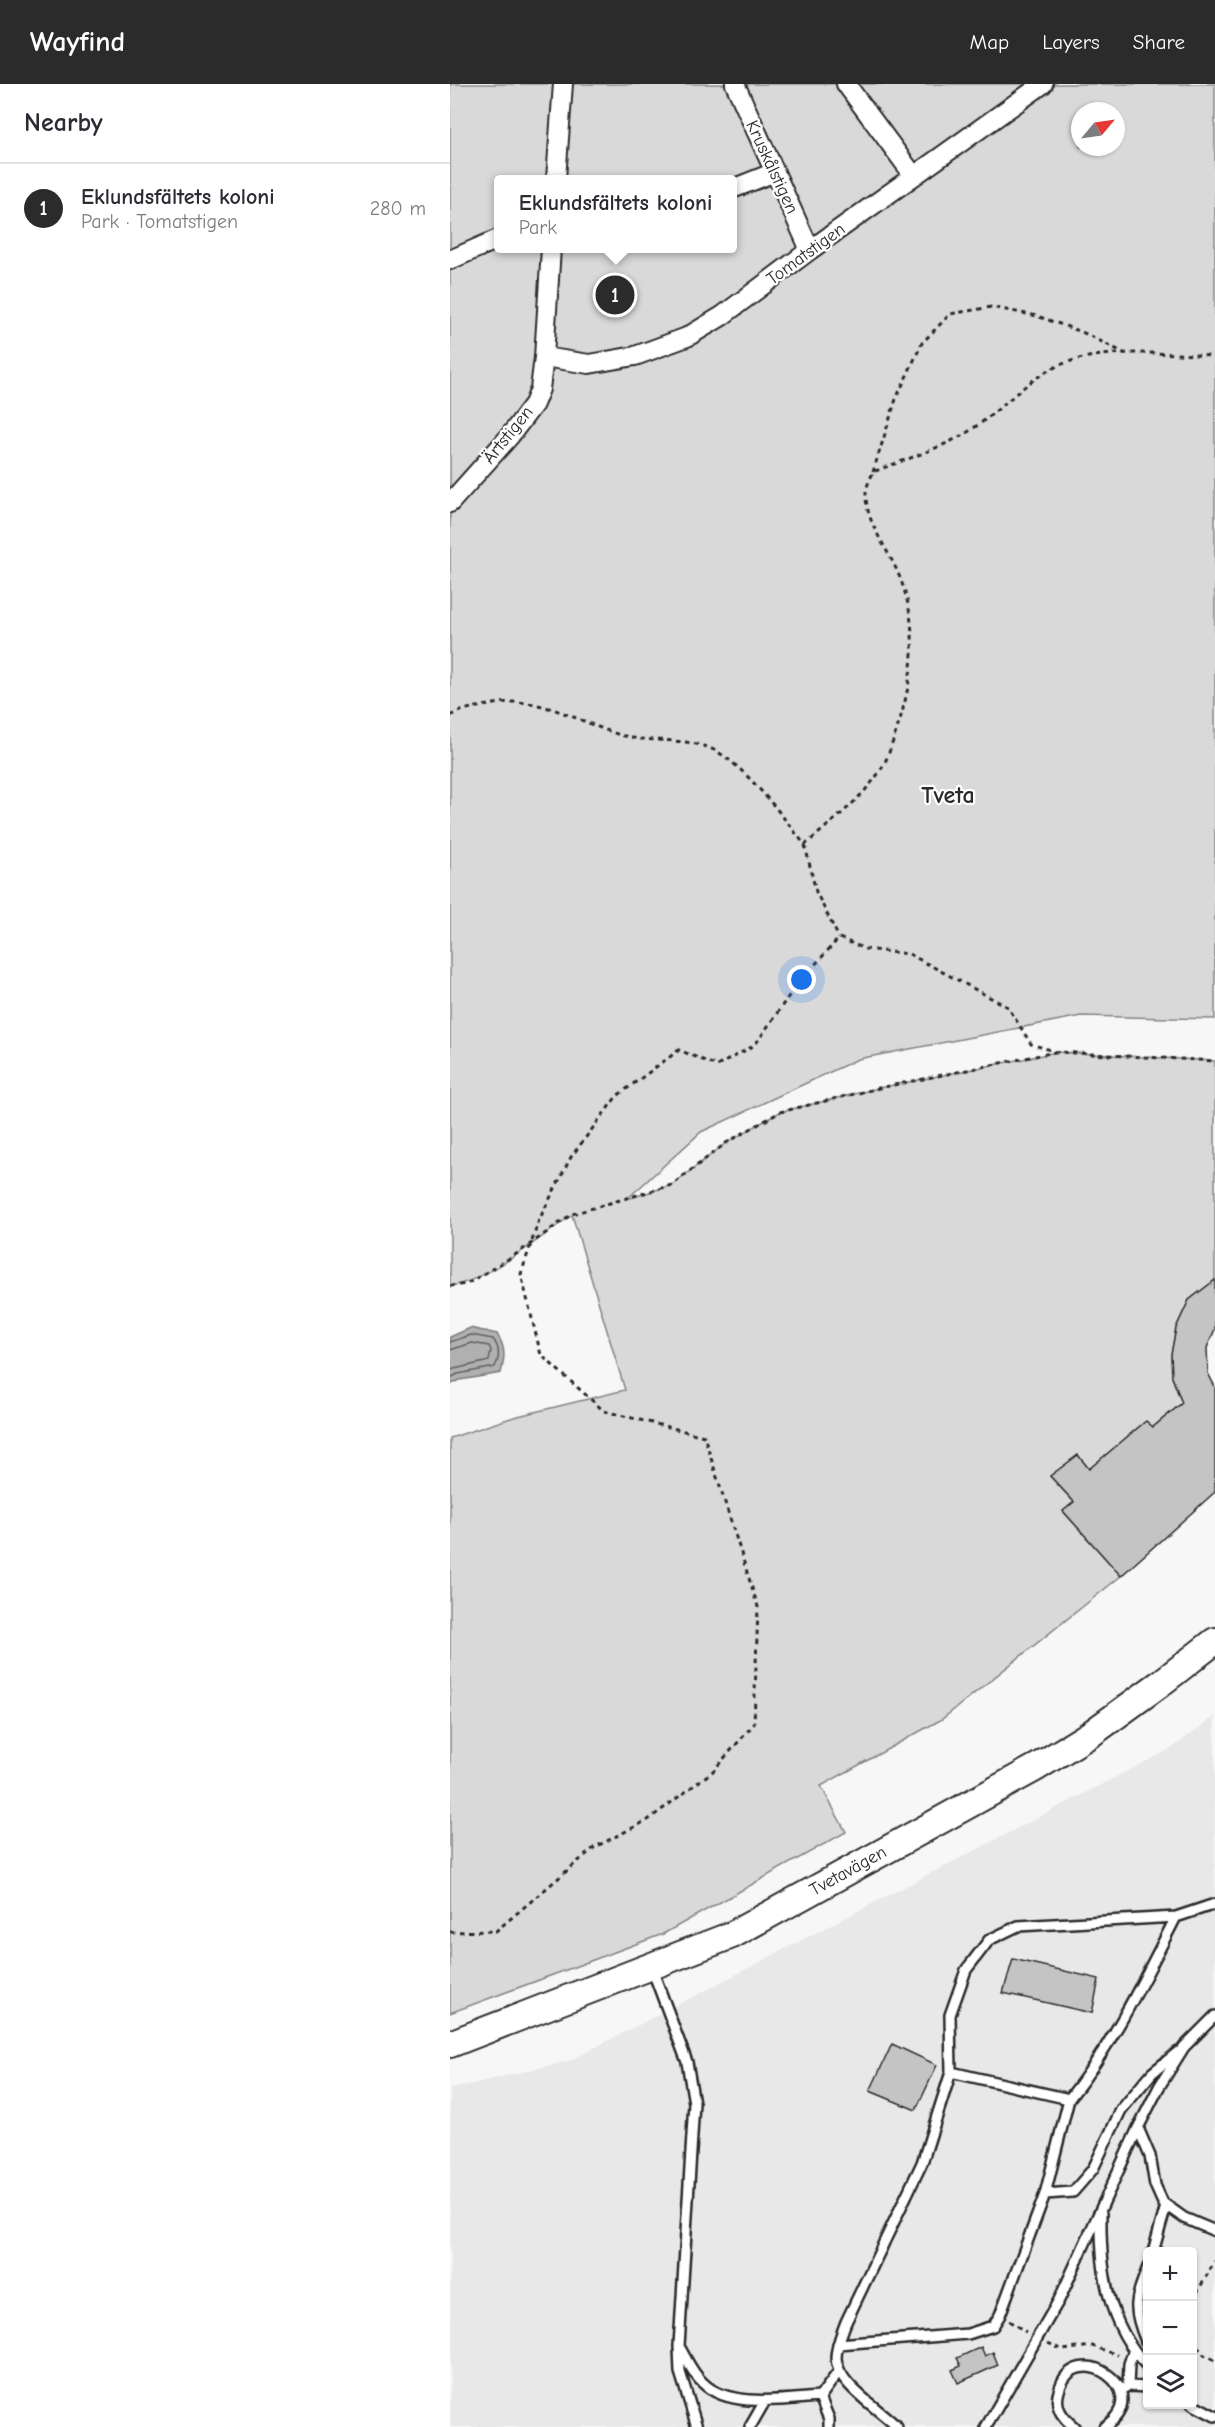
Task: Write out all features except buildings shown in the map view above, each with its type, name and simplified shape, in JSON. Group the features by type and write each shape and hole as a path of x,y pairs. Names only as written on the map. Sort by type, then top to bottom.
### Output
{"main road":[{"name":"Tvetavägen","path":"450,2044 732,1935 1037,1767 1092,1733 1215,1641"}],"street":[{"path":"556,175 563,84"},
{"name":"Kruskålstigen","path":"735,84 810,249"},
{"path":"846,84 914,176"},
{"name":"Tomatstigen","path":"544,357 589,364 635,356 687,337 722,316 810,249 914,176 1031,87"},
{"path":"737,187 775,172"},
{"path":"450,260 494,241"},
{"name":"Ärtstigen","path":"450,503 509,437 534,404 540,389 544,357 551,253"}],"lane":[{"path":"897,2427 861,2396 839,2371 836,2358 838,2344 846,2322 922,2163 951,2072 950,2015 966,1970 989,1940 1018,1926 1176,1917 1215,1904"},
{"path":"838,2344 968,2334 993,2325 999,2315 1045,2194 1069,2099 1095,2064 1176,1917"},
{"path":"651,1966 687,2062 694,2103 679,2346 680,2372 697,2427"},
{"path":"1045,2194 1073,2192 1093,2169 1121,2110 1152,2073 1184,2047 1215,2016"},
{"path":"986,2427 1038,2339 1101,2211 1138,2128 1159,2087 1184,2047"},
{"path":"951,2072 1069,2099"},
{"path":"1138,2128 1154,2166 1157,2193 1166,2206 1184,2218 1215,2231"},
{"path":"1154,2247 1166,2206"},
{"path":"1101,2211 1100,2251 1110,2304 1133,2352 1143,2362"},
{"path":"1143,2282 1135,2306 1143,2334"},
{"path":"679,2346 695,2375 705,2386 731,2397 765,2401 820,2397 839,2371"},
{"path":"1104,2427 1112,2422 1120,2410 1121,2396 1133,2352"},
{"path":"1074,2427 1064,2418 1058,2408 1057,2396 1060,2385 1077,2369 1088,2367 1100,2369 1110,2374 1124,2388 1143,2387"},
{"path":"820,2397 830,2419 829,2427"},
{"path":"750,2427 765,2401"},
{"path":"1197,2406 1215,2415"},
{"path":"1056,2427 1064,2418"}],"path":[{"path":"805,845 864,792 881,770 900,722 912,674 914,646 903,585 868,515 866,492 896,399 922,343 950,314 991,307 1037,316 1082,332 1124,353"},
{"path":"873,472 952,440 977,426 1050,369 1074,361 1124,353 1215,356"},
{"path":"450,716 475,707 513,701 549,708 609,732 634,738 690,743 714,750 734,765 769,800 805,845 816,892 838,938 865,949 909,954 1008,1006 1030,1044 1056,1052 1215,1061"},
{"path":"450,1932 496,1931 595,1847 648,1820 713,1771 754,1724 758,1607 704,1436 604,1411 542,1355 521,1274 539,1220 571,1157 618,1096 679,1050 717,1066 755,1045 795,987 838,938"},
{"path":"450,1286 467,1284 532,1243 572,1214 672,1185 726,1143 780,1112 879,1088 1056,1052"},
{"path":"1197,2292 1215,2261"},
{"path":"999,2315 1038,2339 1063,2350 1092,2346 1118,2355 1126,2356 1133,2352"},
{"path":"1197,2346 1204,2355 1215,2360"}],"shaded area":[{"path":"450,84 1215,84 1215,1019 1081,1016 858,1059 701,1132 627,1199 672,1185 726,1143 780,1112 879,1088 1057,1052 1215,1061 1215,1280 1189,1300 1176,1328 1171,1354 1172,1377 1182,1403 1153,1427 1145,1422 1089,1469 1078,1455 1050,1476 1074,1502 1063,1511 1121,1576 942,1719 821,1786 846,1832 663,1934 450,2013 450,1438 514,1417 625,1390 572,1215 529,1246 480,1276 450,1286"},
{"path":"1215,1716 1215,2427 450,2427 450,2089 569,2061 1172,1748"}],"water":[{"path":"470,1328 497,1334 504,1353 501,1373 460,1380 450,1385 450,1337"}],"place":[{"name":"Eklundsfältets koloni","path":"615,295"}],"district":[{"name":"Tveta","path":"948,795"}]}
